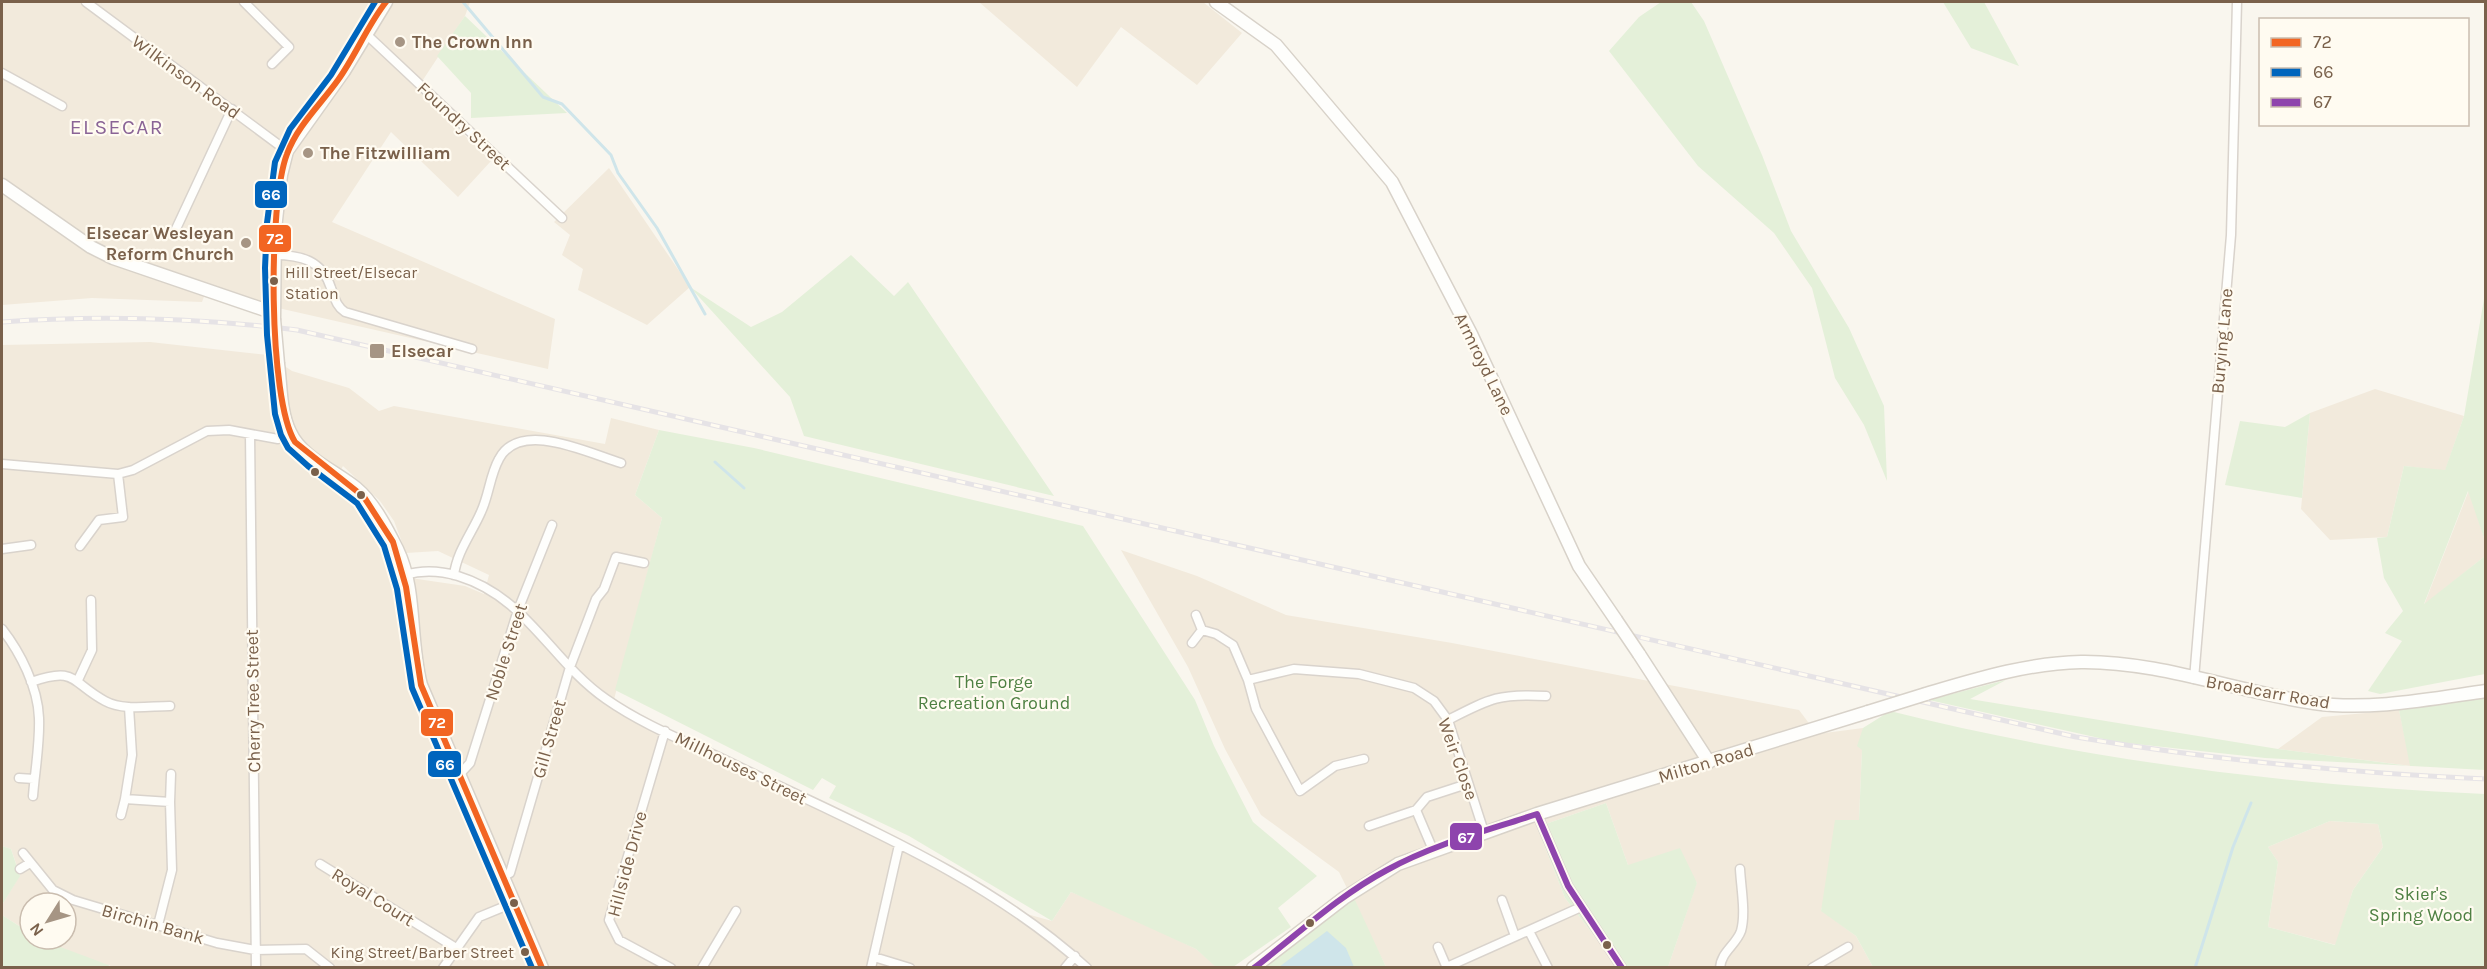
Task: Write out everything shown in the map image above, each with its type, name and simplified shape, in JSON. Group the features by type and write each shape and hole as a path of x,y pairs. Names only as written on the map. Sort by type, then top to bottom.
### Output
{"street":[{"name":"Wilkinson Road","path":"86,2 287,152"},
{"path":"244,2 289,47 272,64"},
{"name":"Armroyd Lane","path":"1216,2 1276,45 1392,182 1471,334 1579,567 1709,762"},
{"name":"Burying Lane","path":"2194,679 2231,235 2237,2"},
{"path":"381,4 344,71 287,152 280,186 274,255 274,316 285,418 290,434 301,448 358,490 366,499 397,549 405,575 415,663 421,685 542,968"},
{"name":"Foundry Street","path":"366,34 562,218"},
{"path":"2,73 62,106"},
{"path":"175,231 231,109"},
{"path":"2,185 91,247 113,258 274,316"},
{"path":"274,255 299,256 318,266 328,278 336,303 345,312 472,350"},
{"path":"2,464 118,474 133,470 207,431 229,430 278,439 290,434"},
{"name":"Cherry Tree Street","path":"250,434 256,968"},
{"path":"454,575 458,557 481,512 499,458 516,442 543,440 621,463"},
{"path":"80,546 99,520 123,517 118,474"},
{"name":"Noble Street","path":"458,776 470,764 518,610 552,525"},
{"path":"2,549 31,545"},
{"name":"Gill Street","path":"502,878 508,875 511,869 570,667 596,598 604,589 616,557 644,563"},
{"name":"Millhouses Street","path":"405,575 424,572 454,575 492,590 518,610 570,667 604,698 665,731 969,881 1026,918 1087,968"},
{"path":"78,680 92,650 91,600"},
{"path":"1196,615 1202,630"},
{"path":"2,629 14,644 31,681 39,716 33,796"},
{"path":"1192,643 1202,630"},
{"path":"1202,630 1216,634 1233,645 1248,680 1256,709 1300,791 1335,766 1364,759"},
{"name":"Milton Road","path":"1253,968 1376,876 1433,850 1537,814 1926,694 2016,669 2082,662 2153,670 2194,679"},
{"name":"Weir Close","path":"1248,680 1294,669 1359,674 1414,688 1434,701 1448,720 1484,832"},
{"path":"31,681 59,674 78,680 106,702 129,707 170,706"},
{"name":"Broadcarr Road","path":"2194,679 2265,695 2340,705 2486,691"},
{"path":"1448,720 1485,701 1510,694 1546,696"},
{"path":"122,815 132,755 129,707"},
{"name":"Hillside Drive","path":"665,731 609,920 619,940 671,968"},
{"path":"158,925 172,870 171,774"},
{"path":"19,777 34,779"},
{"path":"1369,826 1416,810 1427,797 1467,784"},
{"path":"125,799 170,802"},
{"path":"1416,810 1433,850"},
{"path":"1537,814 1568,886 1622,968"},
{"path":"871,968 898,845"},
{"name":"Birchin Bank","path":"23,853 53,890 73,900 217,943 255,950 306,949 330,968"},
{"path":"20,869 30,863"},
{"name":"Royal Court","path":"320,864 456,948"},
{"path":"1720,968 1727,948 1736,940 1742,925 1740,869"},
{"path":"1502,900 1515,936"},
{"path":"443,968 479,917 513,903"},
{"path":"1438,947 1447,967 1581,907"},
{"path":"702,968 736,912"},
{"path":"1529,931 1548,968"},
{"path":"1812,968 1848,947"},
{"path":"1065,968 1075,956"},
{"path":"874,957 910,968"}],"shaded area":[{"path":"2,2 470,2 465,16 417,89 491,161 458,197 391,132 332,222 555,319 548,369 265,305 208,286 202,302 92,298 2,305"},
{"path":"979,2 1203,2 1242,33 1197,85 1121,27 1077,87"},
{"path":"609,168 690,287 647,325 578,290 583,269 562,255 570,235 554,222"},
{"path":"150,342 268,355 292,371 349,388 379,411 394,406 605,444 611,418 659,430 635,495 662,518 612,707 894,842 1012,910 1052,921 1071,892 1129,916 1196,949 1217,967 117,968 65,951 78,951 78,891 18,891 18,925 2,915 2,905 20,875 11,849 2,846 2,345","holes":["343,466 380,501 394,521 406,553 438,551 489,575 484,594 465,586 397,576 378,523 338,475"]},
{"path":"2375,389 2464,416 2445,471 2404,466 2387,537 2330,540 2301,509 2310,413"},
{"path":"2469,490 2485,541 2485,556 2424,605"},
{"path":"1121,550 1197,576 1286,615 1452,643 1799,710 1817,734 1863,728 1859,820 1821,910 1856,936 1873,967 1668,967 1697,882 1628,865 1606,803 1537,827 1565,898 1618,967 1386,967 1339,872 1261,815 1225,749 1188,667"},
{"path":"2399,710 2411,766 2278,749 2322,717"},
{"path":"2330,821 2378,824 2383,847 2353,890 2336,945 2268,927 2278,862 2268,847"},
{"path":"1327,931 1346,948 1354,967 1279,967"}],"green space":[{"path":"1661,2 1691,2 1704,21 1762,155 1791,231 1849,328 1884,406 1887,481 1864,425 1835,378 1812,288 1774,233 1698,166 1609,51 1639,17"},
{"path":"1943,2 1984,2 2019,66 1971,48"},
{"path":"465,16 567,113 471,118 471,93 437,56"},
{"path":"851,255 894,296 908,282 1054,496 804,436 790,397 690,287 751,327 782,312"},
{"path":"2485,293 2485,541 2468,491 2424,604 2485,556 2485,674 2380,694 2368,691 2402,641 2385,633 2403,611 2384,578 2377,538 2387,537 2404,466 2445,470 2464,416"},
{"path":"2310,413 2302,498 2225,485 2240,421 2285,427"},
{"name":"The Forge Recreation Ground","path":"659,430 754,448 1083,526 1195,700 1214,746 1253,822 1317,876 1278,908 1291,927 1233,967 1217,968 1196,949 1071,892 1052,921 909,836 829,798 836,786 822,778 813,790 615,690 662,518 635,495"},
{"path":"2006,680 1970,699 2278,749 2409,766 2265,758 2117,742 1929,700"},
{"path":"2485,694 2485,770 2410,766 2399,710"},
{"name":"Skier's Spring Wood","path":"1890,711 2037,743 2186,768 2335,784 2485,794 2485,967 1873,967 1856,936 1821,911 1835,820 1859,820 1862,750 1857,746 1863,728","holes":["2330,821 2378,824 2383,847 2353,890 2335,945 2268,927 2278,862 2268,847"]},
{"path":"1606,803 1628,865 1680,848 1697,883 1668,967 1618,967 1565,898 1537,827"},
{"path":"2,846 11,849 20,876 2,905"},
{"path":"1354,898 1386,967 1263,968"},
{"path":"2,915 18,925 18,951 70,951 109,965 108,967 2,967"}],"waterway":[{"path":"463,2 543,97 562,104 611,155 618,173 657,228 705,314"},
{"path":"715,462 744,488"},
{"path":"2195,968 2233,847 2251,803"}],"railway":[{"path":"2,322 150,319 297,330 2076,737 2281,764 2486,779"}],"transit line":[{"name":"66","path":"375,2 331,75 290,129 275,162 267,223 265,268 267,335 275,414 281,435 288,448 357,503 384,546 397,589 412,688 532,968"},
{"name":"72","path":"386,2 344,70 297,134 287,154 276,214 274,255 276,345 280,386 286,419 295,442 364,497 393,542 406,587 421,685 542,968"},
{"name":"67","path":"1254,968 1335,904 1387,870 1442,845 1537,814 1568,886 1622,968"}],"place":[{"name":"The Crown Inn","path":"400,42"},
{"name":"The Fitzwilliam","path":"308,153"},
{"name":"Elsecar Wesleyan Reform Church","path":"246,243"},
{"name":"Hill Street/Elsecar Station","path":"274,281"},
{"name":"Elsecar","path":"377,351"},
{"name":"King Street/Barber Street","path":"525,952"}],"district":[{"name":"ELSECAR","path":"117,127"}]}
